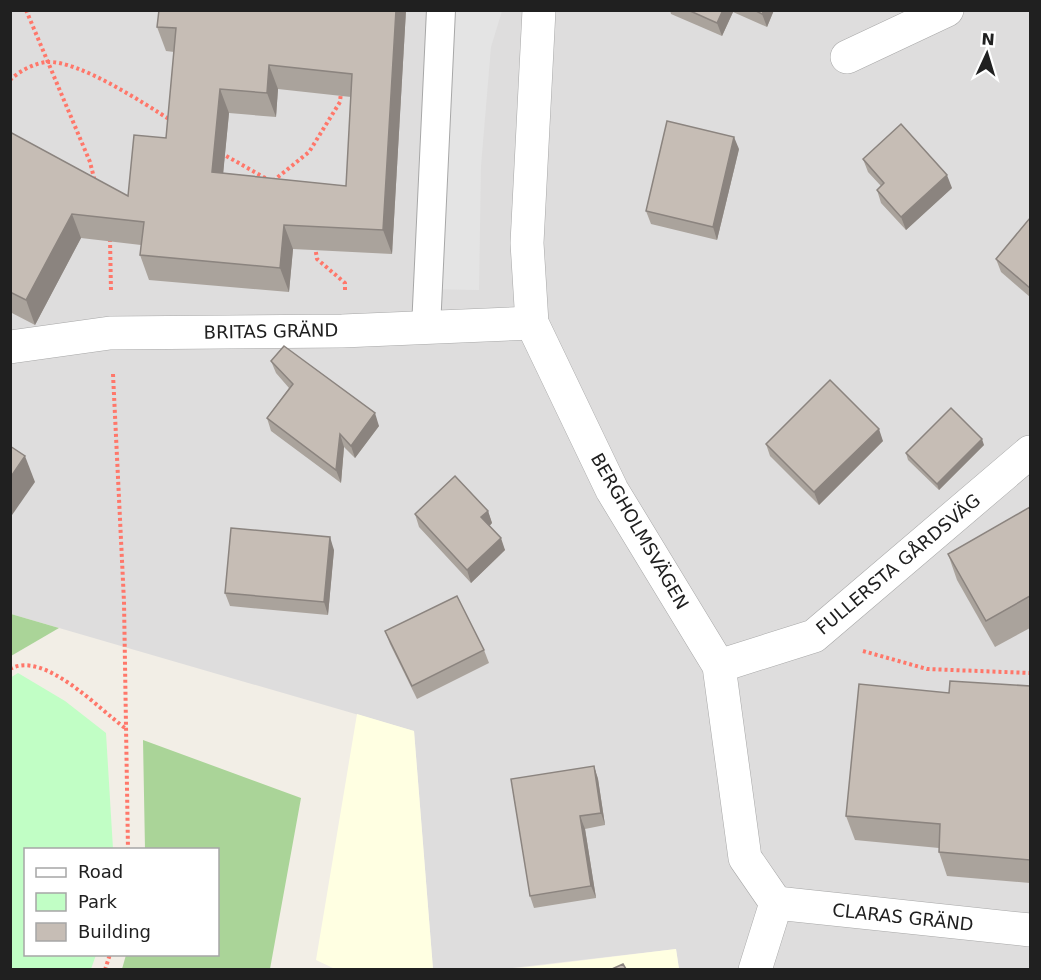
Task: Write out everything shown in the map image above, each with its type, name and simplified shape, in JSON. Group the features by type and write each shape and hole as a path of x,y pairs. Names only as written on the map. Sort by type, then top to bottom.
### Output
{"street":[{"name":"BERGHOLMSVÄGEN","path":"539,10 527,243 532,322 612,490 719,666 745,858 776,903"},
{"path":"847,57 947,10"},
{"name":"BRITAS GRÄND","path":"10,347 111,333 342,331 532,322"},
{"name":"FULLERSTA GÅRDSVÄG","path":"719,666 814,636 1030,452"},
{"path":"755,969 776,903"},
{"name":"CLARAS GRÄND","path":"776,903 1030,930"}],"lane":[{"path":"426,328 441,10"}],"path":[{"path":"33,10 26,12 90,162 98,193"},
{"path":"10,80 19,72 48,62 79,70 123,90 178,125"},
{"path":"272,182 309,152 340,102 342,81"},
{"path":"216,150 280,186"},
{"path":"108,234 111,244 111,333 124,602 128,848"},
{"path":"314,236 317,259 345,282 342,331"},
{"path":"814,636 927,669 1030,673"},
{"path":"10,669 16,666 40,668 56,673 125,728"}],"shaded area":[{"path":"10,11 1030,11 1030,969 679,969 676,949 504,969 433,969 414,731 11,614"},
{"path":"453,11 502,11 491,47 481,166 479,290 421,289"},
{"path":"357,714 414,731 433,969 335,969 316,960"},
{"path":"676,949 679,969 504,970"}],"green space":[{"path":"11,614 59,628 11,656"},
{"path":"18,673 65,701 106,733 113,848 24,848 24,956 96,956 91,969 11,969 10,678"},
{"path":"143,740 301,798 270,969 122,969 126,956 219,956 219,848 145,848"}],"building":[{"path":"159,10 396,10 383,230 284,225 280,268 140,255 144,222 72,214 26,300 10,292 10,132 128,196 134,135 166,138 176,28 157,27","holes":["269,65 352,74 346,186 212,172 220,89 267,93"]},
{"path":"688,10 723,10 717,23"},
{"path":"667,121 734,137 713,227 646,211"},
{"path":"901,124 947,175 901,217 877,190 884,183 863,159"},
{"path":"1030,218 1030,288 996,259"},
{"path":"284,346 375,413 351,446 340,434 336,470 267,418 293,384 271,361"},
{"path":"830,380 879,429 814,492 766,444"},
{"path":"951,408 982,439 937,484 906,453"},
{"path":"10,446 25,456 10,478"},
{"path":"455,476 488,511 481,517 501,538 467,570 415,514"},
{"path":"1030,507 1030,596 986,621 948,554"},
{"path":"231,528 330,537 324,602 225,593"},
{"path":"457,596 484,650 412,686 385,631"},
{"path":"950,681 1030,686 1030,860 939,852 940,824 846,816 859,684 949,693"},
{"path":"594,766 601,813 580,816 591,886 530,896 511,779"},
{"path":"623,964 626,969 612,969"}]}
